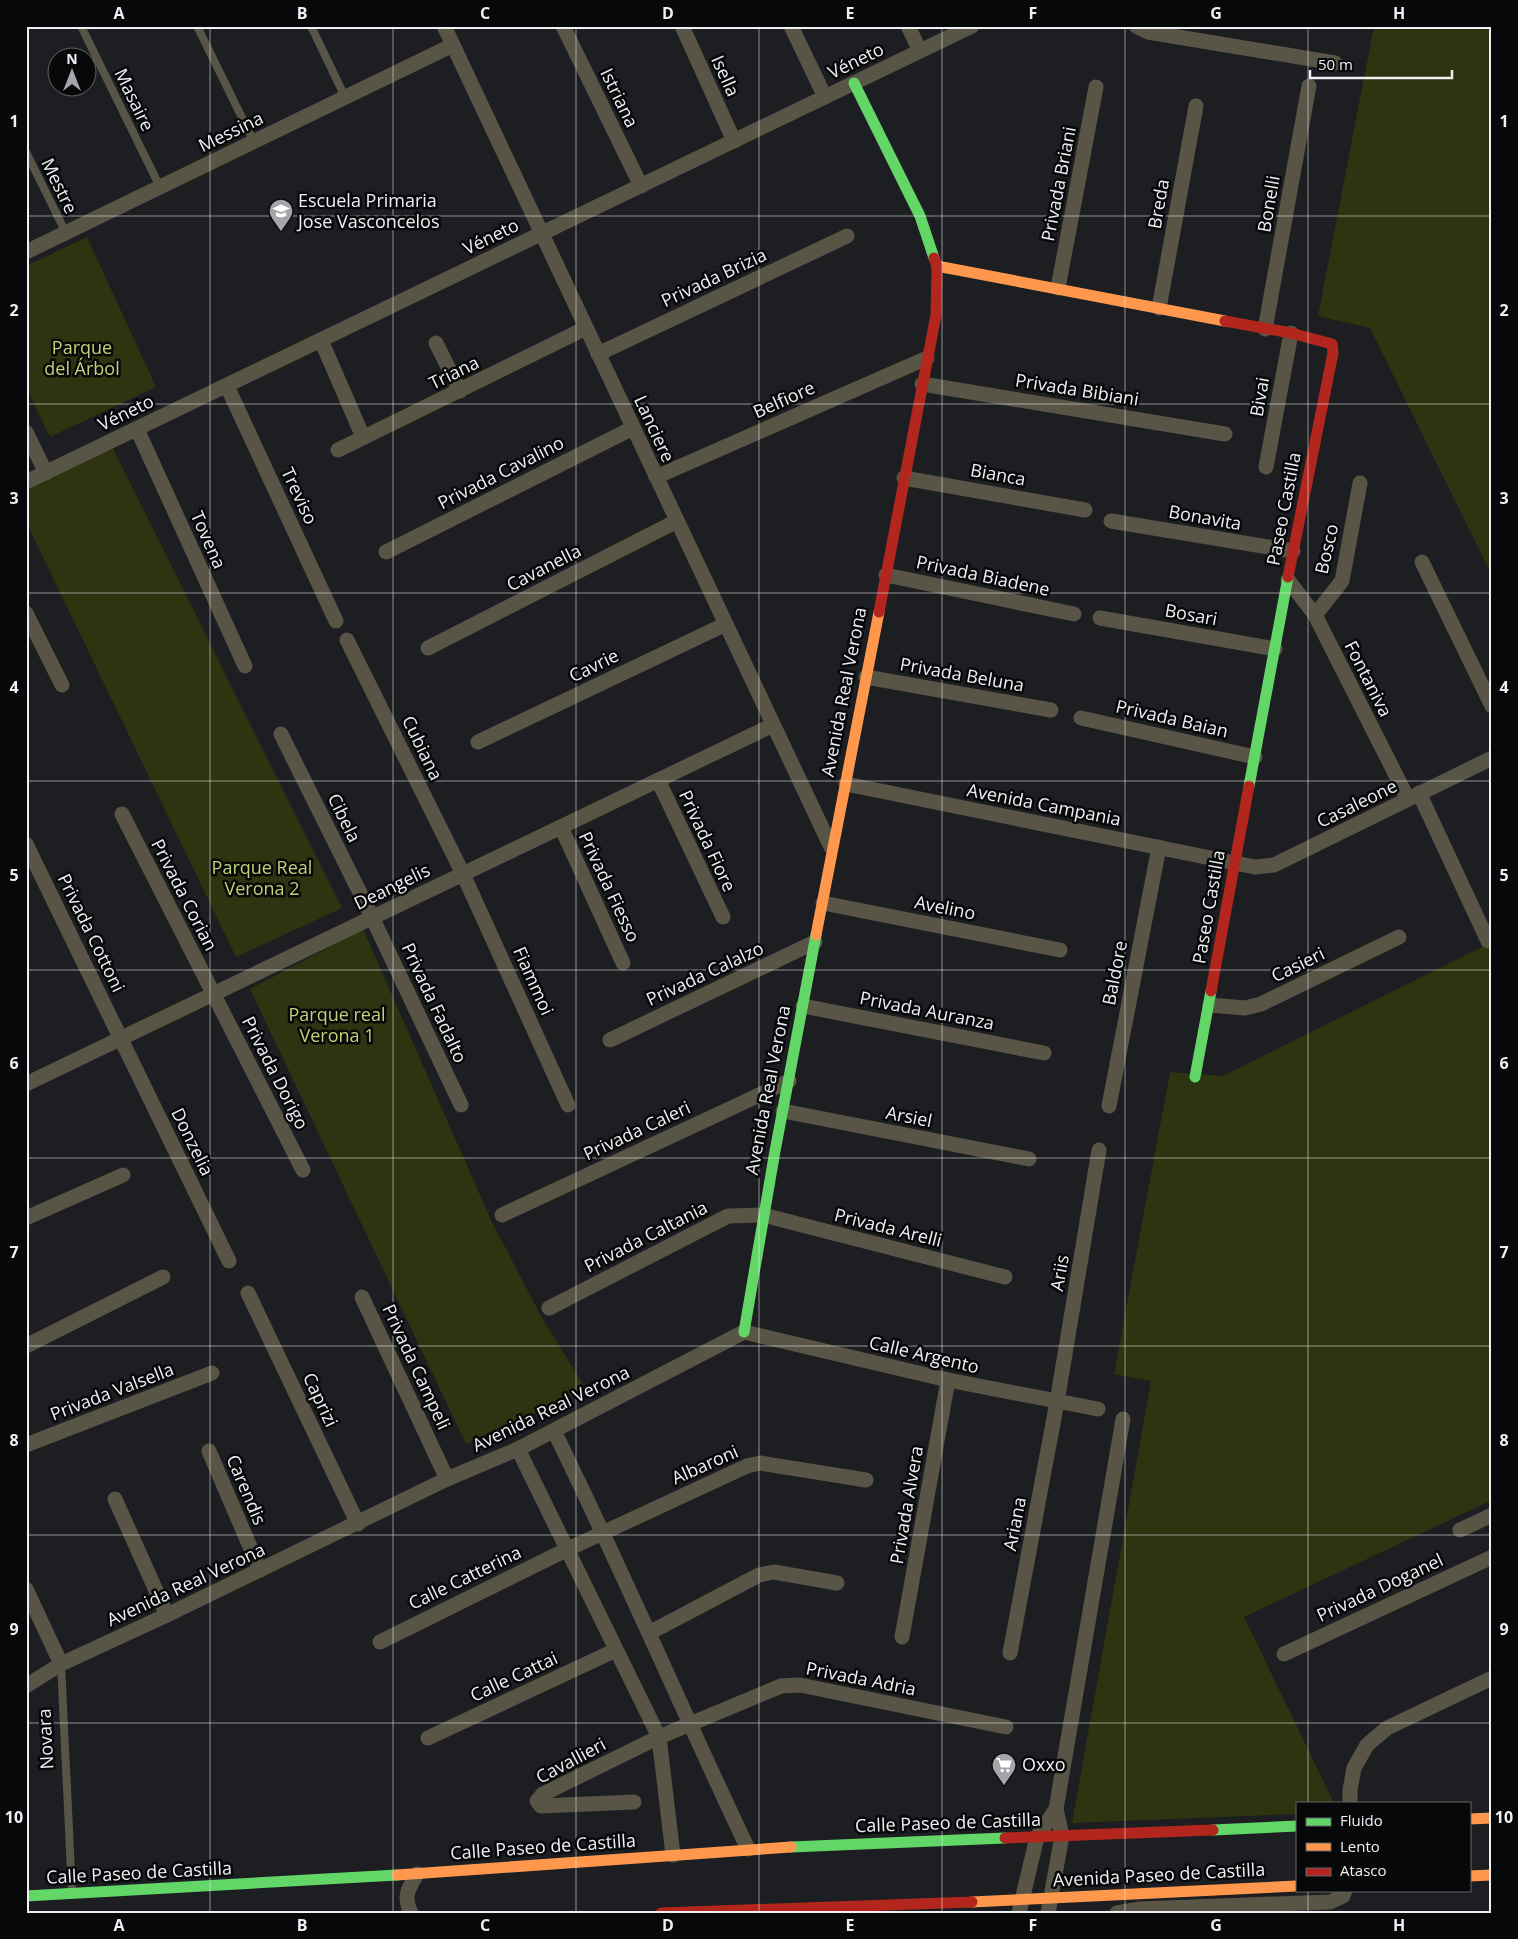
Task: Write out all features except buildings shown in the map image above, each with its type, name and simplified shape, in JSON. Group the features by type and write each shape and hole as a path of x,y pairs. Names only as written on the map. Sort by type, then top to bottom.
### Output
{"street":[{"name":"Lanciere","path":"444,26 831,847"},
{"name":"Istriana","path":"563,26 641,186"},
{"name":"Isella","path":"682,26 734,141"},
{"path":"791,26 825,97"},
{"path":"908,26 920,51"},
{"name":"Véneto","path":"26,482 972,26"},
{"path":"1136,26 1148,32 1335,64"},
{"name":"Messina","path":"26,252 453,45"},
{"name":"Avenida Real Verona","path":"26,1686 61,1664 448,1480 518,1449 744,1332 763,1215 823,903 831,847 846,784 936,315 937,266 920,216 854,83"},
{"name":"Bonelli","path":"1265,329 1309,86"},
{"name":"Privada Briani","path":"1058,288 1096,87"},
{"name":"Breda","path":"1159,308 1196,106"},
{"name":"Privada Brizia","path":"598,354 847,236"},
{"name":"Paseo Castilla","path":"937,266 1291,333 1332,344 1333,353 1293,552 1210,1005 1195,1077"},
{"name":"Triana","path":"338,450 586,328"},
{"name":"Bivai","path":"1266,467 1291,333"},
{"path":"321,340 363,437"},
{"path":"436,343 460,391"},
{"name":"Belfiore","path":"656,477 927,358"},
{"name":"Privada Bibiani","path":"922,384 1224,434"},
{"name":"Treviso","path":"227,386 336,621"},
{"name":"Privada Cavalino","path":"386,552 633,428"},
{"name":"Tovena","path":"137,429 245,666"},
{"path":"26,432 46,473"},
{"name":"Bianca","path":"904,478 1085,510"},
{"name":"Bosco","path":"1315,615 1342,581 1360,483"},
{"name":"Cavanella","path":"428,648 677,521"},
{"name":"Bonavita","path":"1111,521 1293,552"},
{"path":"1422,562 1492,706"},
{"name":"Privada Biadene","path":"886,575 1074,614"},
{"name":"Fontaniva","path":"1288,580 1315,615 1414,796 1488,941"},
{"path":"26,613 62,686"},
{"name":"Bosari","path":"1100,618 1275,648"},
{"name":"Cavrie","path":"478,742 726,624"},
{"name":"Cubiana","path":"348,640 463,874"},
{"name":"Privada Beluna","path":"866,677 1051,710"},
{"name":"Privada Baian","path":"1081,718 1255,757"},
{"name":"Deangelis","path":"27,1081 121,1038 773,725"},
{"name":"Cibela","path":"281,734 372,918"},
{"name":"Casaleone","path":"1235,863 1255,867 1274,865 1492,758"},
{"name":"Privada Fiore","path":"658,780 723,918"},
{"name":"Avenida Campania","path":"846,784 1235,863"},
{"name":"Privada Corian","path":"122,814 213,994"},
{"name":"Privada Fiesso","path":"561,827 623,963"},
{"name":"Privada Cottoni","path":"26,844 121,1038"},
{"name":"Baldore","path":"1109,1106 1159,847"},
{"name":"Fiammoi","path":"463,874 568,1105"},
{"name":"Avelino","path":"823,903 1060,950"},
{"name":"Privada Fadalto","path":"372,918 461,1105"},
{"name":"Casieri","path":"1210,1005 1245,1008 1261,1004 1398,937"},
{"name":"Privada Calalzo","path":"610,1040 815,942"},
{"name":"Privada Dorigo","path":"213,994 304,1170"},
{"name":"Privada Auranza","path":"803,1006 1044,1053"},
{"name":"Donzelia","path":"121,1038 229,1261"},
{"name":"Privada Caleri","path":"502,1215 788,1081"},
{"name":"Arsiel","path":"783,1111 1029,1159"},
{"name":"Ariis","path":"1057,1402 1099,1150"},
{"path":"26,1218 123,1175"},
{"name":"Privada Arelli","path":"763,1215 1005,1277"},
{"name":"Privada Caltania","path":"549,1308 728,1216 763,1215"},
{"path":"26,1346 163,1278"},
{"name":"Caprizi","path":"248,1293 358,1524"},
{"name":"Privada Campeli","path":"362,1297 448,1480"},
{"name":"Calle Argento","path":"744,1332 948,1380 1098,1409"},
{"name":"Privada Valsella","path":"26,1445 212,1373"},
{"name":"Privada Alvera","path":"902,1636 948,1380"},
{"name":"Ariana","path":"1010,1653 1057,1402"},
{"path":"1049,1906 1062,1836 1056,1810 1123,1419"},
{"path":"554,1431 603,1533 748,1849"},
{"path":"518,1449 659,1737 673,1855"},
{"name":"Carendis","path":"209,1451 260,1570"},
{"name":"Albaroni","path":"568,1549 747,1466 760,1463 866,1480"},
{"path":"114,1499 167,1615"},
{"path":"1460,1530 1490,1520"},
{"name":"Calle Catterina","path":"380,1642 568,1549"},
{"name":"Privada Doganel","path":"1284,1654 1492,1557"},
{"path":"649,1633 759,1575 774,1572 837,1582"},
{"name":"Novara","path":"26,1589 61,1664"},
{"name":"Calle Cattai","path":"428,1738 616,1650"},
{"path":"1350,1802 1354,1768 1367,1745 1387,1728 1492,1678"},
{"name":"Privada Adria","path":"659,1737 781,1686 800,1685 1006,1727"},
{"name":"Cavallieri","path":"634,1802 541,1806 537,1801 543,1794 659,1737"},
{"path":"661,1913 1021,1906 1037,1837 1056,1810"},
{"path":"1470,1819 1492,1818"},
{"path":"1062,1836 1296,1826"},
{"name":"Calle Paseo de Castilla","path":"26,1896 417,1874 748,1849 1062,1836"},
{"path":"411,1913 406,1900 408,1890 417,1874"},
{"path":"1470,1876 1492,1875"},
{"name":"Avenida Paseo de Castilla","path":"1021,1906 1049,1906 1296,1886"},
{"path":"1117,1913 1139,1909 1330,1902 1343,1896 1344,1892"}],"lane":[{"name":"Masaire","path":"81,26 160,187"},
{"path":"197,26 254,142"},
{"path":"311,26 345,97"},
{"name":"Mestre","path":"26,152 66,233"},
{"name":"Novara","path":"61,1664 73,1894"}],"green space":[{"path":"1374,26 1492,26 1492,576 1370,328 1318,316"},
{"name":"Parque del Árbol","path":"87,237 156,387 50,437 26,387 26,266"},
{"name":"Parque Real Verona 2","path":"112,447 342,908 236,957 26,522 26,490"},
{"name":"Parque real Verona 1","path":"363,929 491,1220 542,1318 586,1389 466,1444 250,989"},
{"path":"1492,942 1492,1500 1244,1617 1334,1802 1296,1802 1296,1814 1072,1823 1151,1381 1114,1374 1170,1072 1223,1076"}],"traffic: fast":[{"path":"854,83 920,216 934,258"},
{"path":"1249,786 1288,577"},
{"path":"744,1332 775,1151 816,935"},
{"path":"1195,1077 1211,991"},
{"path":"1213,1830 1296,1826"},
{"path":"791,1847 1005,1838"},
{"path":"26,1896 397,1875"}],"traffic: slow":[{"path":"937,266 1225,321"},
{"path":"816,935 879,612"},
{"path":"1470,1819 1492,1818"},
{"path":"397,1875 791,1847"},
{"path":"1470,1876 1492,1875"},
{"path":"972,1902 1296,1886"}],"traffic: jam":[{"path":"879,612 936,315 937,266 934,258"},
{"path":"1225,321 1291,333 1332,344 1333,353 1288,577"},
{"path":"1211,991 1249,786"},
{"path":"1005,1838 1213,1830"},
{"path":"661,1913 972,1902"}],"place":[{"name":"Escuela Primaria Jose Vasconcelos","path":"281,232"},
{"name":"Oxxo","path":"1004,1786"}]}
